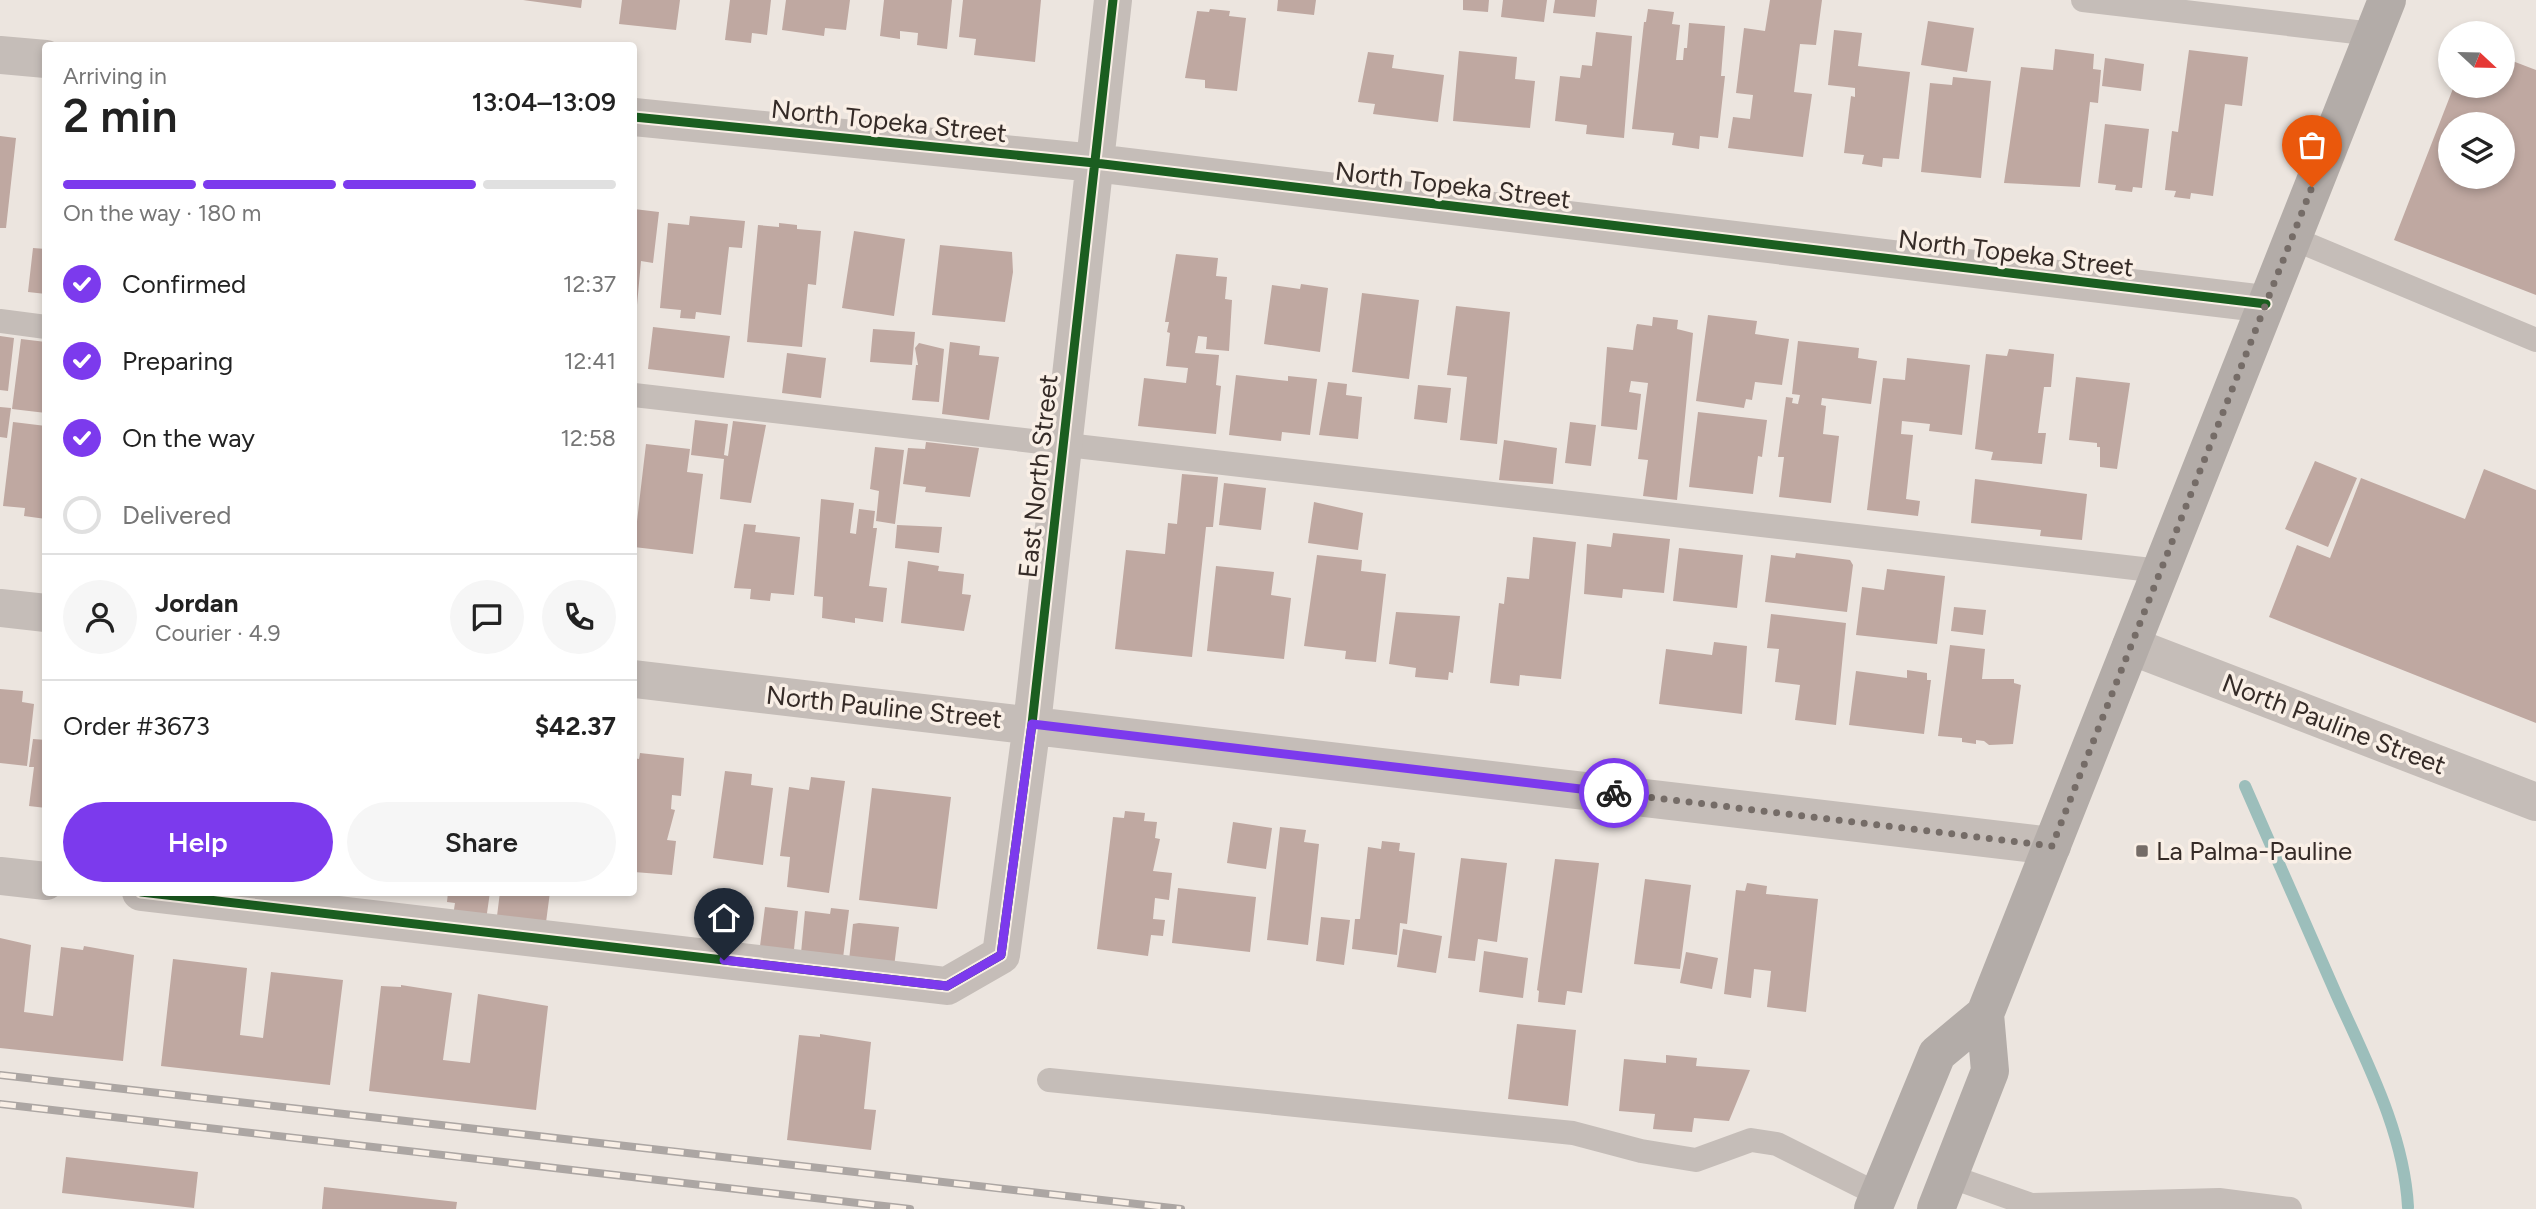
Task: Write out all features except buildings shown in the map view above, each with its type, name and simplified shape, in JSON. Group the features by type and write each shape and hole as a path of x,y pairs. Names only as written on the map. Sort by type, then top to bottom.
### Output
{"main road":[{"path":"1942,1192 1990,1071 1985,1014 2380,17"},
{"path":"1876,1202 1937,1054 1985,1014"}],"street":[{"name":"East North Street","path":"175,896 947,986 1001,955 1032,724 1113,0"},
{"path":"0,55 42,59"},
{"name":"North Topeka Street","path":"637,117 1095,163 2266,304"},
{"path":"0,608 42,613"},
{"name":"North Pauline Street","path":"2131,646 2536,802"},
{"name":"North Pauline Street","path":"637,679 2052,846"},
{"path":"0,876 42,881"}],"lane":[{"path":"2083,0 2380,17"},
{"path":"2292,238 2536,340"},
{"path":"0,321 42,326"},
{"path":"637,395 2160,571"},
{"path":"1049,1080 1573,1133 1641,1151 1696,1160 1751,1140 1777,1144 1876,1202"},
{"path":"1942,1192 2031,1205 2220,1200 2290,1209"}],"waterway":[{"path":"2245,786 2372,1073 2392,1125 2405,1179 2408,1207"}],"railway":[{"path":"0,1075 1181,1209"},
{"path":"0,1104 910,1209"}],"cycle path":[{"path":"175,896 947,986 1001,955 1032,724 1113,0"},
{"path":"637,117 1095,163 2266,304"}],"way so far":[{"path":"1614,793 2052,846 2312,187"}],"place":[{"name":"La Palma-Pauline","path":"2142,851"}],"route":[{"path":"724,960 947,986 1001,955 1032,724 1614,793"}]}
